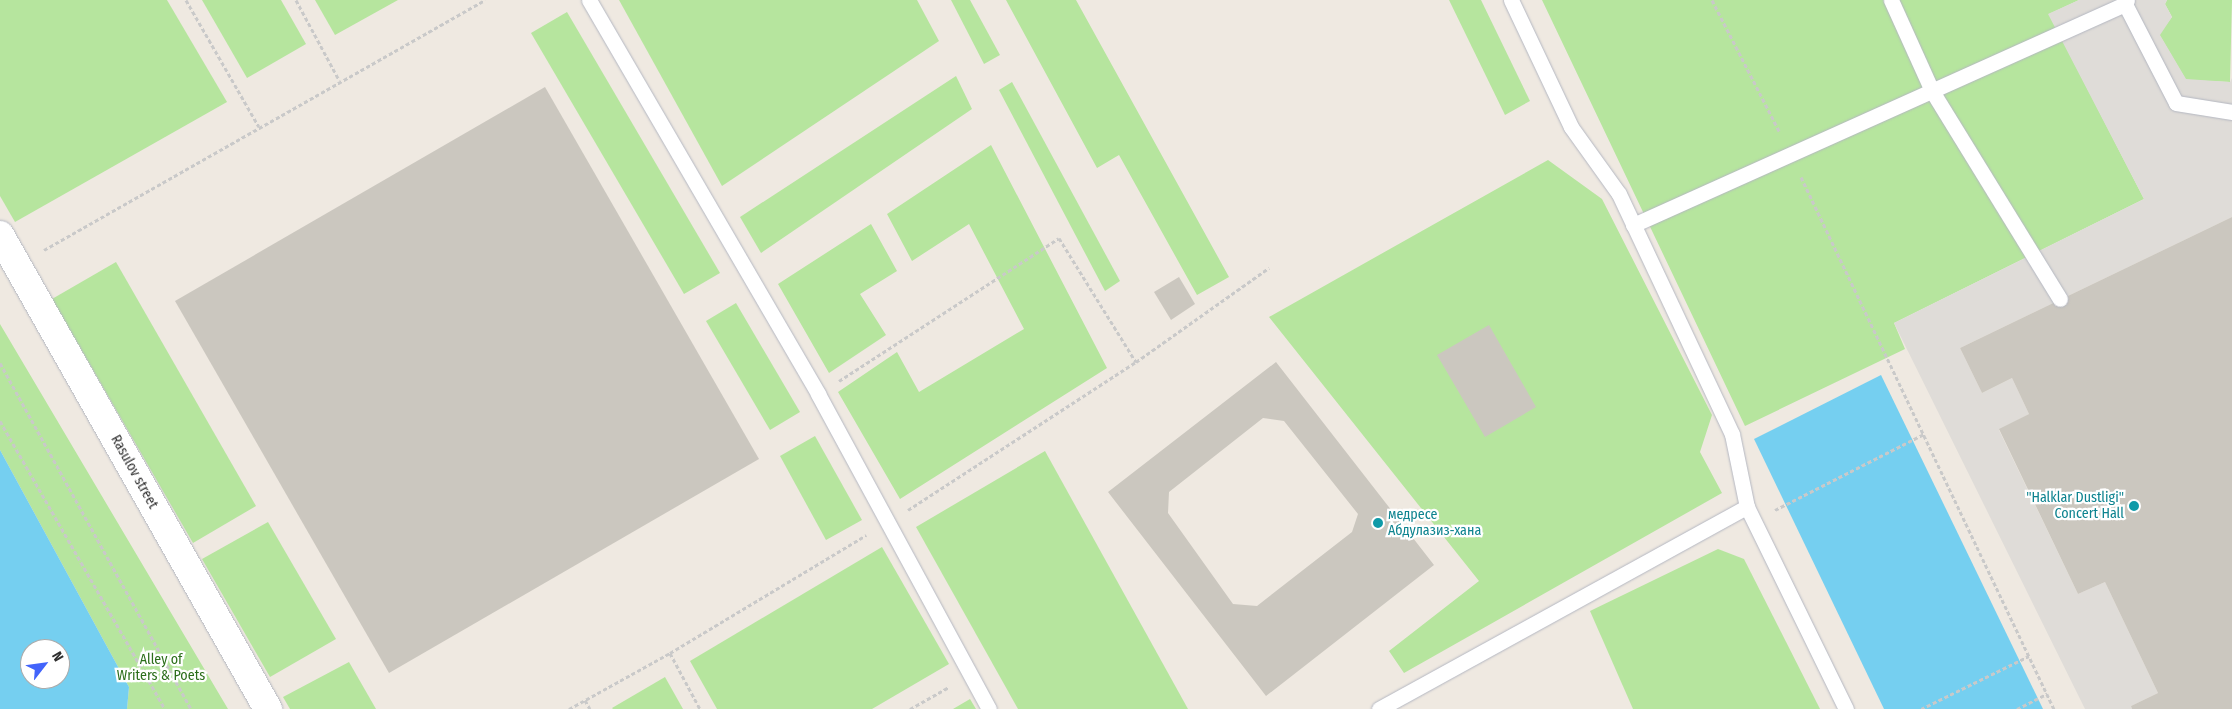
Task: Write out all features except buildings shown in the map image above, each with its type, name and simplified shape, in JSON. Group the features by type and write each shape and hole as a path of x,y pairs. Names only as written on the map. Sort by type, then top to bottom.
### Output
{"street":[{"name":"Rasulov street","path":"0,235 268,709"}],"lane":[{"path":"589,0 818,394 886,524 989,709"},
{"path":"1511,0 1571,126 1619,194 1732,434 1750,514 1846,709"},
{"path":"1891,0 1932,91 2060,299"},
{"path":"1633,224 2126,2 2176,103 2232,112"},
{"path":"1378,709 1750,514"}],"path":[{"path":"186,0 259,127"},
{"path":"296,0 339,80"},
{"path":"17,265 339,80 485,0"},
{"path":"1712,0 1790,154 2054,709"},
{"path":"818,394 1059,238 1136,362"},
{"path":"569,709 670,653 886,524 1136,362 1269,268"},
{"path":"0,363 191,709"},
{"path":"0,421 166,709"},
{"path":"1750,514 1924,434"},
{"path":"670,653 700,709"},
{"path":"1921,709 2029,656"},
{"path":"910,709 969,675"},
{"path":"2018,709 2047,694"},
{"path":"585,700 590,709"}],"green space":[{"path":"0,0 167,0 227,102 15,222 0,196"},
{"path":"202,0 281,0 306,44 247,78"},
{"path":"315,0 398,0 335,35"},
{"path":"619,0 917,0 939,41 722,186"},
{"path":"951,0 970,0 1000,55 984,64"},
{"path":"1006,0 1076,0 1229,277 1197,295 1119,155 1097,168"},
{"path":"1449,0 1481,0 1530,101 1505,115"},
{"path":"1542,0 2079,0 2049,14 2144,199 1894,323 1905,349 1745,426"},
{"path":"2167,0 2232,0 2230,82 2186,80 2159,34 2172,17 2165,4"},
{"path":"567,12 720,273 684,294 531,33"},
{"path":"956,76 972,109 761,253 740,217"},
{"path":"1012,82 1120,281 1105,291 999,90"},
{"path":"991,145 1107,368 900,499 838,392 897,352 919,392 1024,329 969,224 912,261 887,214"},
{"path":"1548,160 1602,199 1712,415 1700,452 1722,493 1404,673 1389,651 1479,581 1269,317"},
{"path":"871,224 897,271 860,294 886,335 829,373 778,284"},
{"path":"116,262 256,506 193,543 52,299"},
{"path":"736,303 800,412 770,430 706,321"},
{"name":"Alley of Writers & Poets","path":"0,324 228,709 127,709 129,687 0,450"},
{"path":"815,436 862,520 826,540 780,456"},
{"path":"1045,451 1188,709 1018,709 916,527"},
{"path":"268,522 336,639 270,677 202,559"},
{"path":"882,547 949,664 872,709 717,709 690,661"},
{"path":"1718,549 1744,559 1820,709 1633,709 1590,611"},
{"path":"349,662 376,709 290,709 283,697"},
{"path":"665,677 683,709 612,708"},
{"path":"970,699 976,709 953,709"}],"shaded area":[{"path":"2079,0 2167,0 2165,4 2172,17 2160,35 2186,79 2230,82 2232,78 2232,217 1960,348 1982,393 2012,378 2029,414 1999,430 2078,594 2105,582 2158,693 2131,706 2132,709 2085,709 1894,323 2144,199 2048,14"}],"water":[{"path":"1881,375 2043,709 1884,709 1754,439"},
{"path":"0,450 129,687 127,709 0,709"}],"place":[{"name":"\"Halklar Dustligi\" Concert Hall","path":"2134,506"},
{"name":"медресе Абдулазиз-хана","path":"1378,523"}]}
